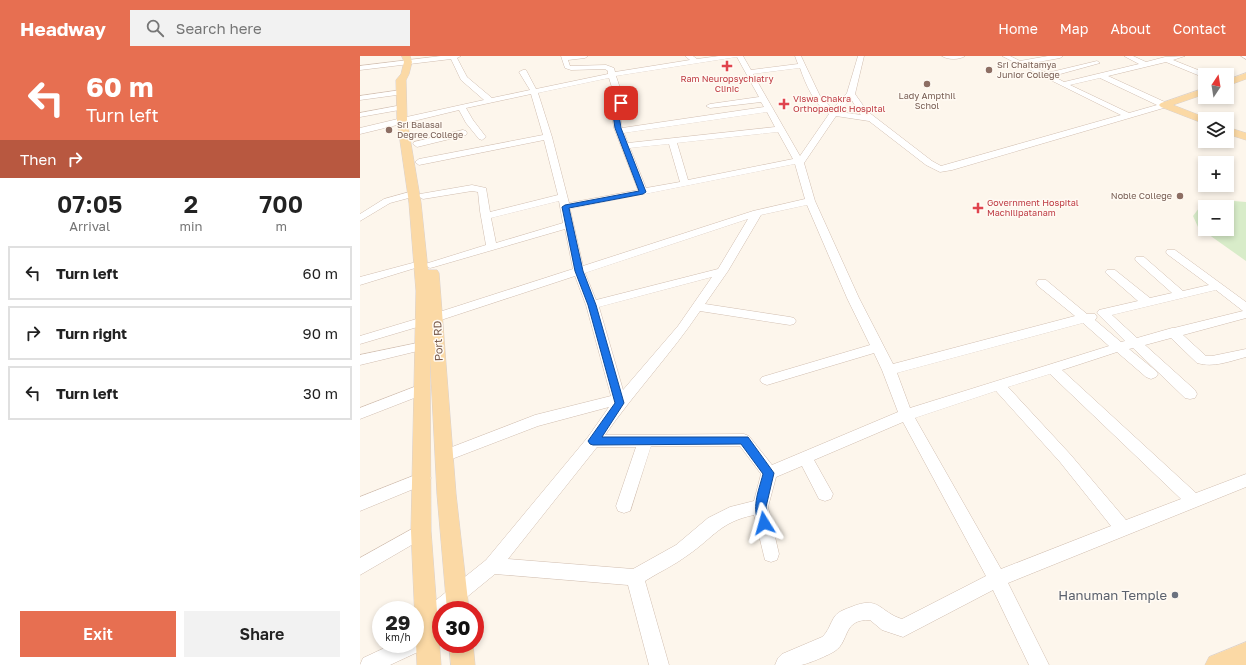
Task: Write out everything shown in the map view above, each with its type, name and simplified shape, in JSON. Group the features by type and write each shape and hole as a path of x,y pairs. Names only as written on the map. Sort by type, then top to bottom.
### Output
{"main road":[{"path":"406,64 401,80 404,109 418,195 430,319 422,346 423,478 420,601"},
{"path":"406,64 408,81 404,109 417,144 420,162 418,195"},
{"path":"1234,80 1246,76"},
{"path":"1164,105 1198,93"},
{"path":"1164,105 1198,118"},
{"path":"1234,133 1246,137"},
{"name":"Port RD","path":"430,319 437,342 444,456 457,601"},
{"path":"424,649 429,665"},
{"path":"462,653 463,665"},
{"path":"1217,665 1246,654"}],"street":[{"path":"360,68 406,64 455,56 464,78 490,101"},
{"path":"585,56 564,57 567,67 570,68 606,67 610,70 621,103 616,115 619,131 643,192"},
{"path":"688,56 696,61"},
{"path":"360,114 404,109 462,108 612,74 735,56"},
{"path":"740,56 798,162 810,201 853,298 889,370 906,415 997,579 1039,665"},
{"path":"798,56 809,82 822,103 834,113 872,119"},
{"path":"486,216 564,202 643,192 798,162 834,113 851,94 861,56"},
{"path":"944,56 962,56"},
{"path":"1005,56 1128,115"},
{"path":"1019,63 1060,56"},
{"path":"1085,56 1112,73"},
{"path":"1127,56 1146,65"},
{"path":"1159,56 1198,73"},
{"path":"1064,84 1182,56"},
{"path":"1045,76 1097,63"},
{"path":"749,72 803,66"},
{"path":"523,72 534,91 550,145 579,271 592,305 619,402"},
{"path":"1101,75 1164,105"},
{"path":"851,94 864,113 929,163 940,169 949,168 1164,105"},
{"path":"360,98 404,109"},
{"path":"710,106 764,99"},
{"path":"462,108 469,121 482,137"},
{"path":"360,131 404,109"},
{"path":"619,131 770,109"},
{"path":"624,146 781,129"},
{"path":"417,144 462,133"},
{"path":"672,141 685,184"},
{"path":"420,162 550,145"},
{"path":"360,218 387,201 418,195 480,188 483,190 492,247"},
{"path":"360,340 430,319 757,213 810,201"},
{"path":"424,631 456,594 492,566 593,441 619,402 682,330 722,271 757,213"},
{"path":"360,281 492,247 569,225"},
{"path":"1171,252 1246,308"},
{"path":"1140,259 1181,295"},
{"path":"592,305 722,271"},
{"path":"1111,272 1148,303"},
{"path":"1042,283 1151,374"},
{"path":"889,370 1085,318 1218,286"},
{"path":"698,307 790,321"},
{"path":"1103,314 1190,394"},
{"path":"768,473 906,415 1118,347 1246,314"},
{"path":"1172,332 1202,360 1212,361 1246,353"},
{"path":"360,360 422,346"},
{"path":"767,380 878,347"},
{"path":"1053,369 1194,501"},
{"path":"999,386 1065,458 1122,528"},
{"path":"360,414 422,389"},
{"path":"444,456 535,421 619,402"},
{"path":"593,441 744,440 768,473 760,507 772,554"},
{"path":"624,506 645,441"},
{"path":"805,458 825,494"},
{"path":"360,504 423,478"},
{"path":"785,665 789,661 829,644 834,639 842,622 858,613 870,611 876,613 888,624 903,628 997,579 1122,528 1246,480"},
{"path":"492,566 635,577 682,550 714,523 736,512 760,507"},
{"path":"360,566 421,530"},
{"path":"635,577 659,665"},
{"path":"370,665 391,653"}],"green space":[{"path":"1234,201 1246,202 1246,261 1211,236 1234,236"},
{"path":"1198,209 1198,227 1193,216"}],"place":[{"name":"Ram Neuropsychiatry Clinic","path":"727,66"},
{"name":"Sri Chaitamya Junior College","path":"989,70"},
{"name":"Lady Ampthil Schol","path":"927,84"},
{"name":"Viswa Chakra Orthopaedic Hospital","path":"784,104"},
{"name":"Sri Balasai Degree College","path":"389,130"},
{"name":"Noble College","path":"1180,196"},
{"name":"Government Hospital Machilipatanam","path":"978,208"},
{"name":"Hanuman Temple","path":"1175,595"}],"route":[{"path":"621,103 616,115 618,128 643,192 565,207 579,271 592,305 620,403 593,441 744,440 768,473 760,507 764,523"}]}
